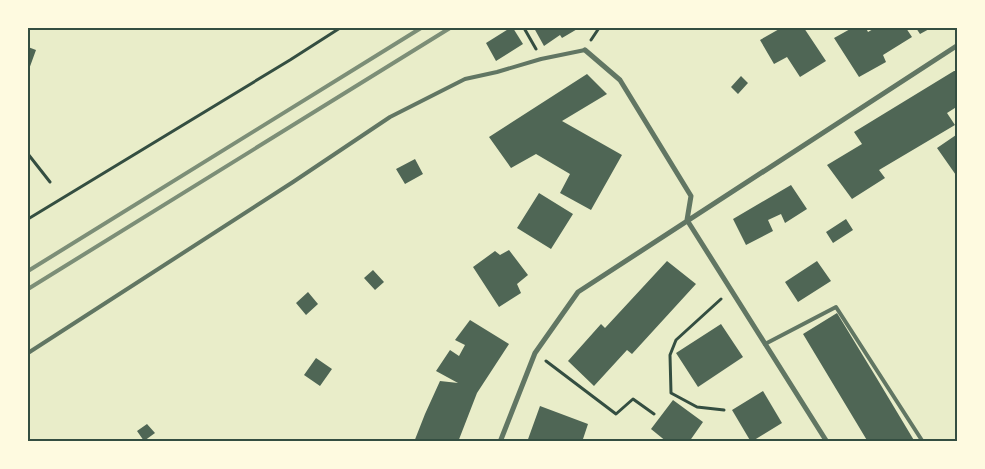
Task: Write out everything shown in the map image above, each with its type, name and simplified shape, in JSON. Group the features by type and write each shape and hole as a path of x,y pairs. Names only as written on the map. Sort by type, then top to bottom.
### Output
{"street":[{"path":"500,442 535,353 578,292 958,45"},
{"path":"585,50 620,80 691,196 687,220 827,442"}],"lane":[{"path":"28,352 284,188 390,117 465,78 585,50"},
{"path":"765,344 836,307 923,442"}],"path":[{"path":"28,219 340,28"},
{"path":"524,28 535,47"},
{"path":"28,154 50,182"},
{"path":"724,410 697,407 671,393 670,355 676,340 731,290"},
{"path":"535,353 616,414 633,399 654,414"}],"building":[{"path":"513,28 523,44 496,61 486,43"},
{"path":"534,28 579,28 562,38 560,35 544,46"},
{"path":"781,28 804,28 826,61 800,77 787,57 774,64 760,40"},
{"path":"852,28 866,28 868,32 875,28 906,28 912,37 883,55 886,62 859,77 834,38"},
{"path":"916,28 931,28 920,34"},
{"path":"28,47 36,50 28,72"},
{"path":"954,71 958,71 958,106 947,113 955,125 879,170 885,178 852,199 827,165 862,144 854,132"},
{"path":"587,74 607,94 562,121 622,155 591,210 560,193 570,174 536,154 511,168 489,137"},
{"path":"741,76 748,83 738,94 731,87"},
{"path":"956,135 958,138 958,178 937,148"},
{"path":"415,159 423,174 405,184 396,169"},
{"path":"791,185 807,209 785,223 781,214 768,220 773,231 746,245 733,219"},
{"path":"539,193 573,214 551,249 517,228"},
{"path":"846,219 853,230 833,243 826,232"},
{"path":"509,250 528,275 517,284 521,293 499,307 473,267 495,251 500,255"},
{"path":"667,261 696,284 632,354 627,350 594,386 568,361 601,324 605,328"},
{"path":"817,261 831,281 798,302 785,282"},
{"path":"373,270 384,282 375,290 364,278"},
{"path":"308,292 318,304 306,315 296,303"},
{"path":"837,313 915,442 868,442 803,334"},
{"path":"470,320 509,344 477,393 458,442 414,442 440,381 458,383 436,371 450,350 459,356 465,345 455,340"},
{"path":"721,324 743,357 698,387 676,353"},
{"path":"316,358 332,369 320,386 304,375"},
{"path":"763,391 782,423 751,442 732,410"},
{"path":"673,400 703,422 689,442 667,442 651,429"},
{"path":"540,406 588,424 582,442 527,442"},
{"path":"147,424 155,433 144,441 137,431"}],"railway":[{"path":"28,271 421,28"},
{"path":"28,289 450,28"}]}
